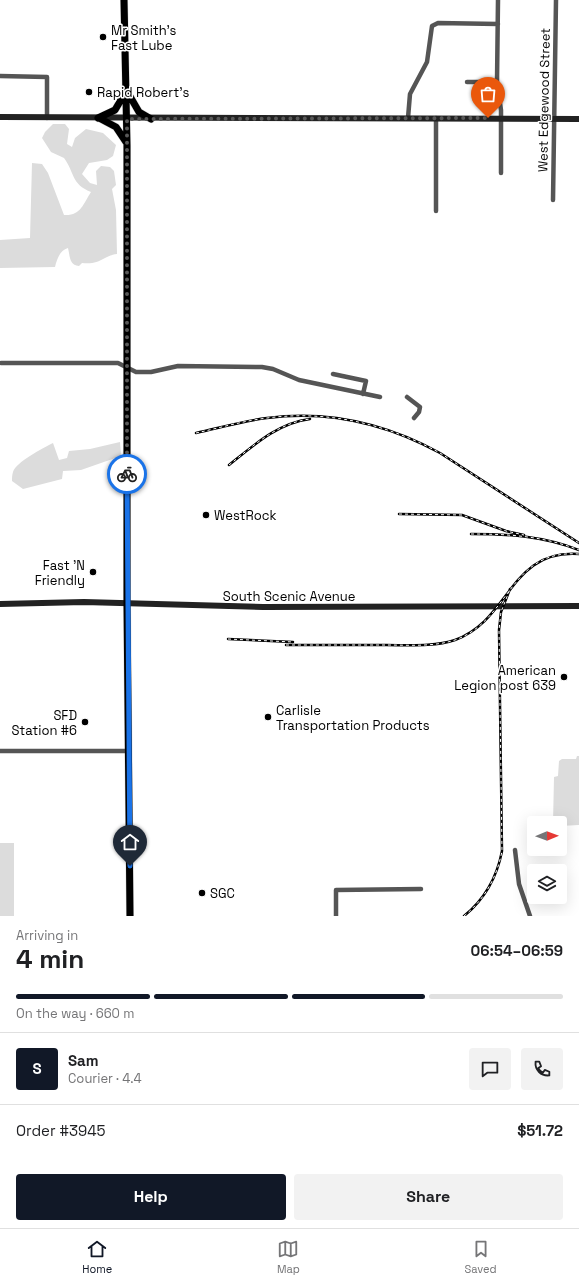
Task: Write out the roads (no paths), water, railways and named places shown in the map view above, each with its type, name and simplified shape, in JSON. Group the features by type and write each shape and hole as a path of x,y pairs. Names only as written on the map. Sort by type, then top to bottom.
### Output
{"main road":[{"path":"124,0 127,119 127,603 130,916"},
{"path":"98,118 108,115 117,109 126,89"},
{"path":"126,89 137,110 144,116 151,119"},
{"path":"98,118 119,129 127,145"}],"street":[{"path":"498,0 497,82 501,118 501,173"},
{"name":"West Edgewood Street","path":"553,200 553,118 556,0"},
{"path":"408,118 410,94 427,62 431,44 432,28 438,23 498,24"},
{"path":"0,76 47,77 47,118"},
{"path":"467,82 497,82"},
{"path":"0,117 127,119 579,118"},
{"path":"436,118 436,211"},
{"path":"1,363 118,363 136,372 151,372 178,366 262,367 273,369 299,380 380,397"},
{"path":"333,374 366,381 363,394"},
{"path":"407,397 420,407 419,412 414,418"},
{"name":"South Scenic Avenue","path":"0,604 127,603 255,607 579,606"},
{"path":"0,751 128,751"},
{"path":"515,850 519,884 530,916"},
{"path":"336,916 336,890 421,889"}],"railway":[{"path":"196,433 249,421 290,416 335,418 378,427 399,434 440,453 579,543"},
{"path":"229,465 257,443 277,430 298,421 310,419"},
{"path":"399,514 462,515 506,531 524,535"},
{"path":"471,534 526,537 566,545 579,550"},
{"path":"286,645 421,645 439,644 455,640 474,630 488,617 524,574 538,563 556,555 579,554"},
{"path":"464,916 478,902 489,887 497,870 502,851 499,630 501,612 510,589"},
{"path":"228,639 293,642"}],"place":[{"name":"Mr Smith's Fast Lube","path":"103,37"},
{"name":"Rapid Robert's","path":"89,92"},
{"name":"WestRock","path":"206,515"},
{"name":"Fast 'N Friendly","path":"93,572"},
{"name":"American Legion post 639","path":"564,677"},
{"name":"Carlisle Transportation Products","path":"268,717"},
{"name":"SFD Station #6","path":"85,722"},
{"name":"SGC","path":"202,893"}]}
